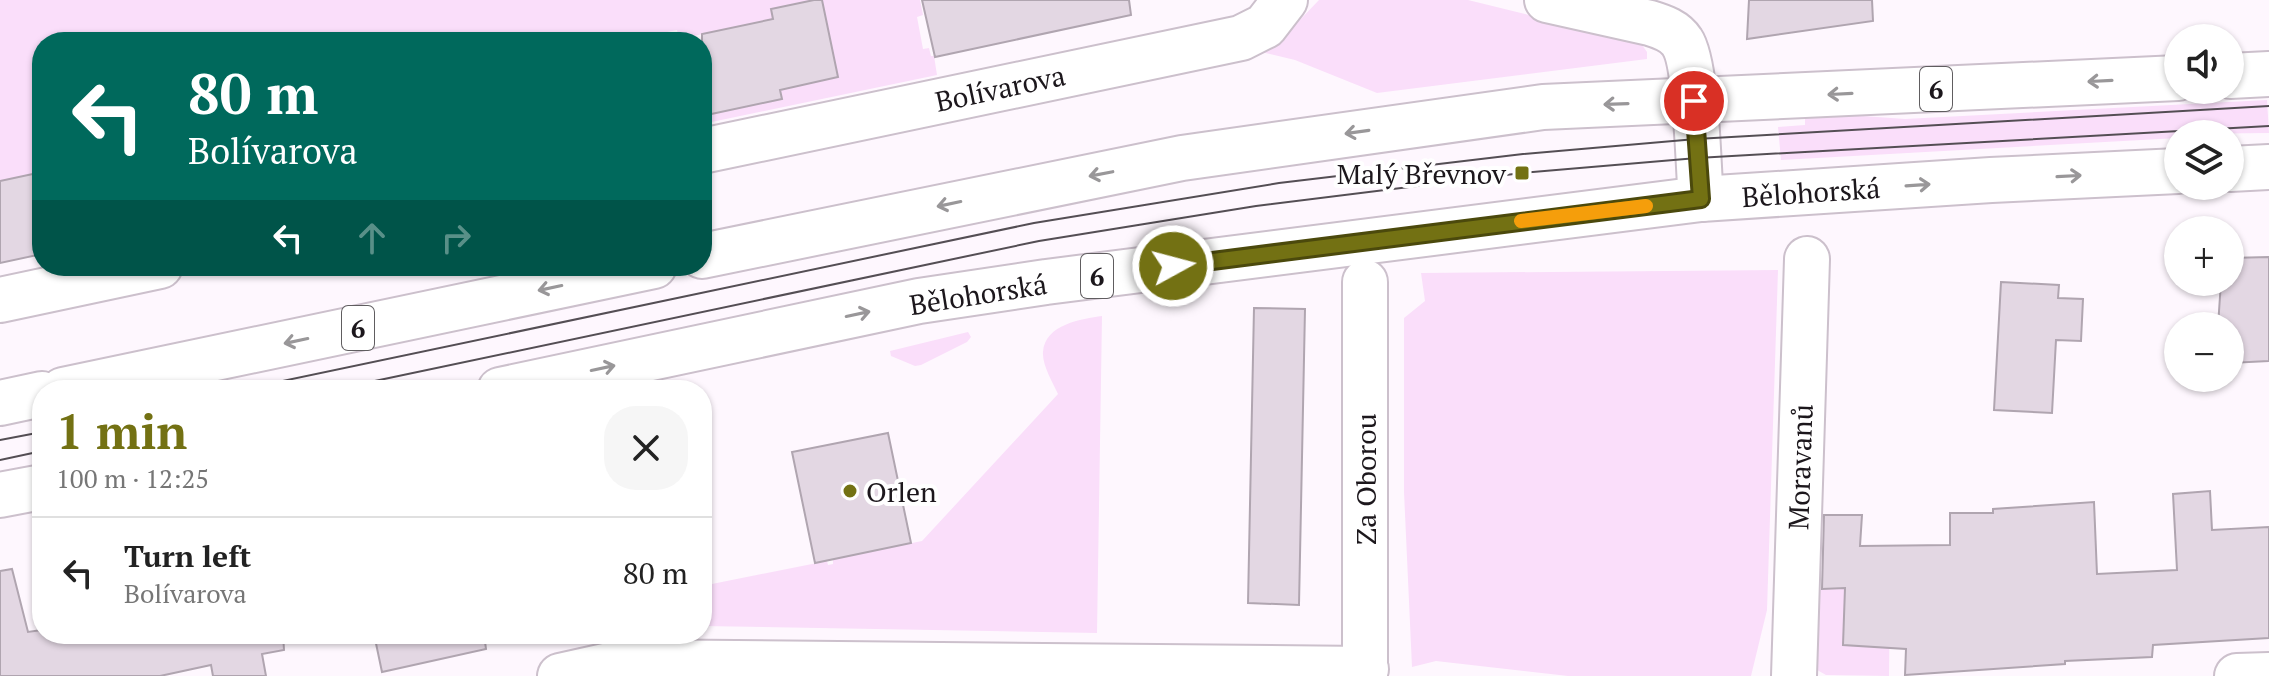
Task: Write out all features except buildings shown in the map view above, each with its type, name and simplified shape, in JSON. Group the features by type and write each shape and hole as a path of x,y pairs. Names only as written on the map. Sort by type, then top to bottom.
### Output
{"main road":[{"name":"Bolívarova","path":"712,149 1241,38 1265,26 1285,0"},
{"path":"1547,0 1650,23 1672,32 1681,40 1687,52 1694,101 1701,199"},
{"path":"2244,75 2269,74"},
{"name":"6","path":"712,254 1182,158 1543,107 2164,79"},
{"path":"2244,168 2269,167"},
{"name":"Bělohorská","path":"548,380 974,293 1701,199 2164,172"},
{"name":"Moravanů","path":"1794,676 1807,259"},
{"path":"0,300 113,276"},
{"name":"6","path":"111,380 606,276"},
{"name":"Za Oborou","path":"1365,282 1365,672"},
{"path":"0,403 32,396"},
{"path":"0,495 32,489"},
{"path":"560,676 623,662 1365,672"},
{"path":"2237,676 2269,675"}],"shaded area":[{"path":"0,0 814,0 772,9 773,19 712,32 32,32 32,174 0,181"},
{"path":"822,0 920,0 923,15 917,17 923,49 929,48 931,56 934,56 937,75 712,122 712,114 781,99 780,90 838,77"},
{"path":"1319,0 1468,0 1640,42 1647,52 1647,59 1377,93 1295,60 1257,51 1296,24"},
{"path":"2267,100 2269,133 2244,133 2244,120 2164,120 2164,139 1781,160 1778,127 1805,125 1805,116 1835,114 1905,119 2244,104 2244,101"},
{"path":"1778,270 1767,610 1751,676 1568,676 1436,661 1412,667 1404,492 1404,318 1425,301 1421,273"},
{"path":"1102,316 1097,633 712,626 712,584 827,561 828,565 833,564 833,559 922,541 1058,394 1043,357 1045,343 1057,329"},
{"path":"968,332 971,337 967,342 921,365 915,366 891,356 890,351"},
{"path":"1809,589 1890,589 1889,676 1826,675 1810,666"}],"tram line":[{"path":"288,380 1034,223 1279,183 1523,154 1696,139 2269,106"},
{"path":"379,380 1039,241 1256,206 1522,173 1697,158 2269,126"},
{"path":"0,440 32,434"},
{"path":"0,460 32,453"}],"slow traffic":[{"path":"1521,221 1646,206"}],"place":[{"name":"Malý Břevnov","path":"1522,173"},
{"name":"Orlen","path":"850,491"}],"route":[{"path":"1173,266 1701,199 1694,101"}]}
